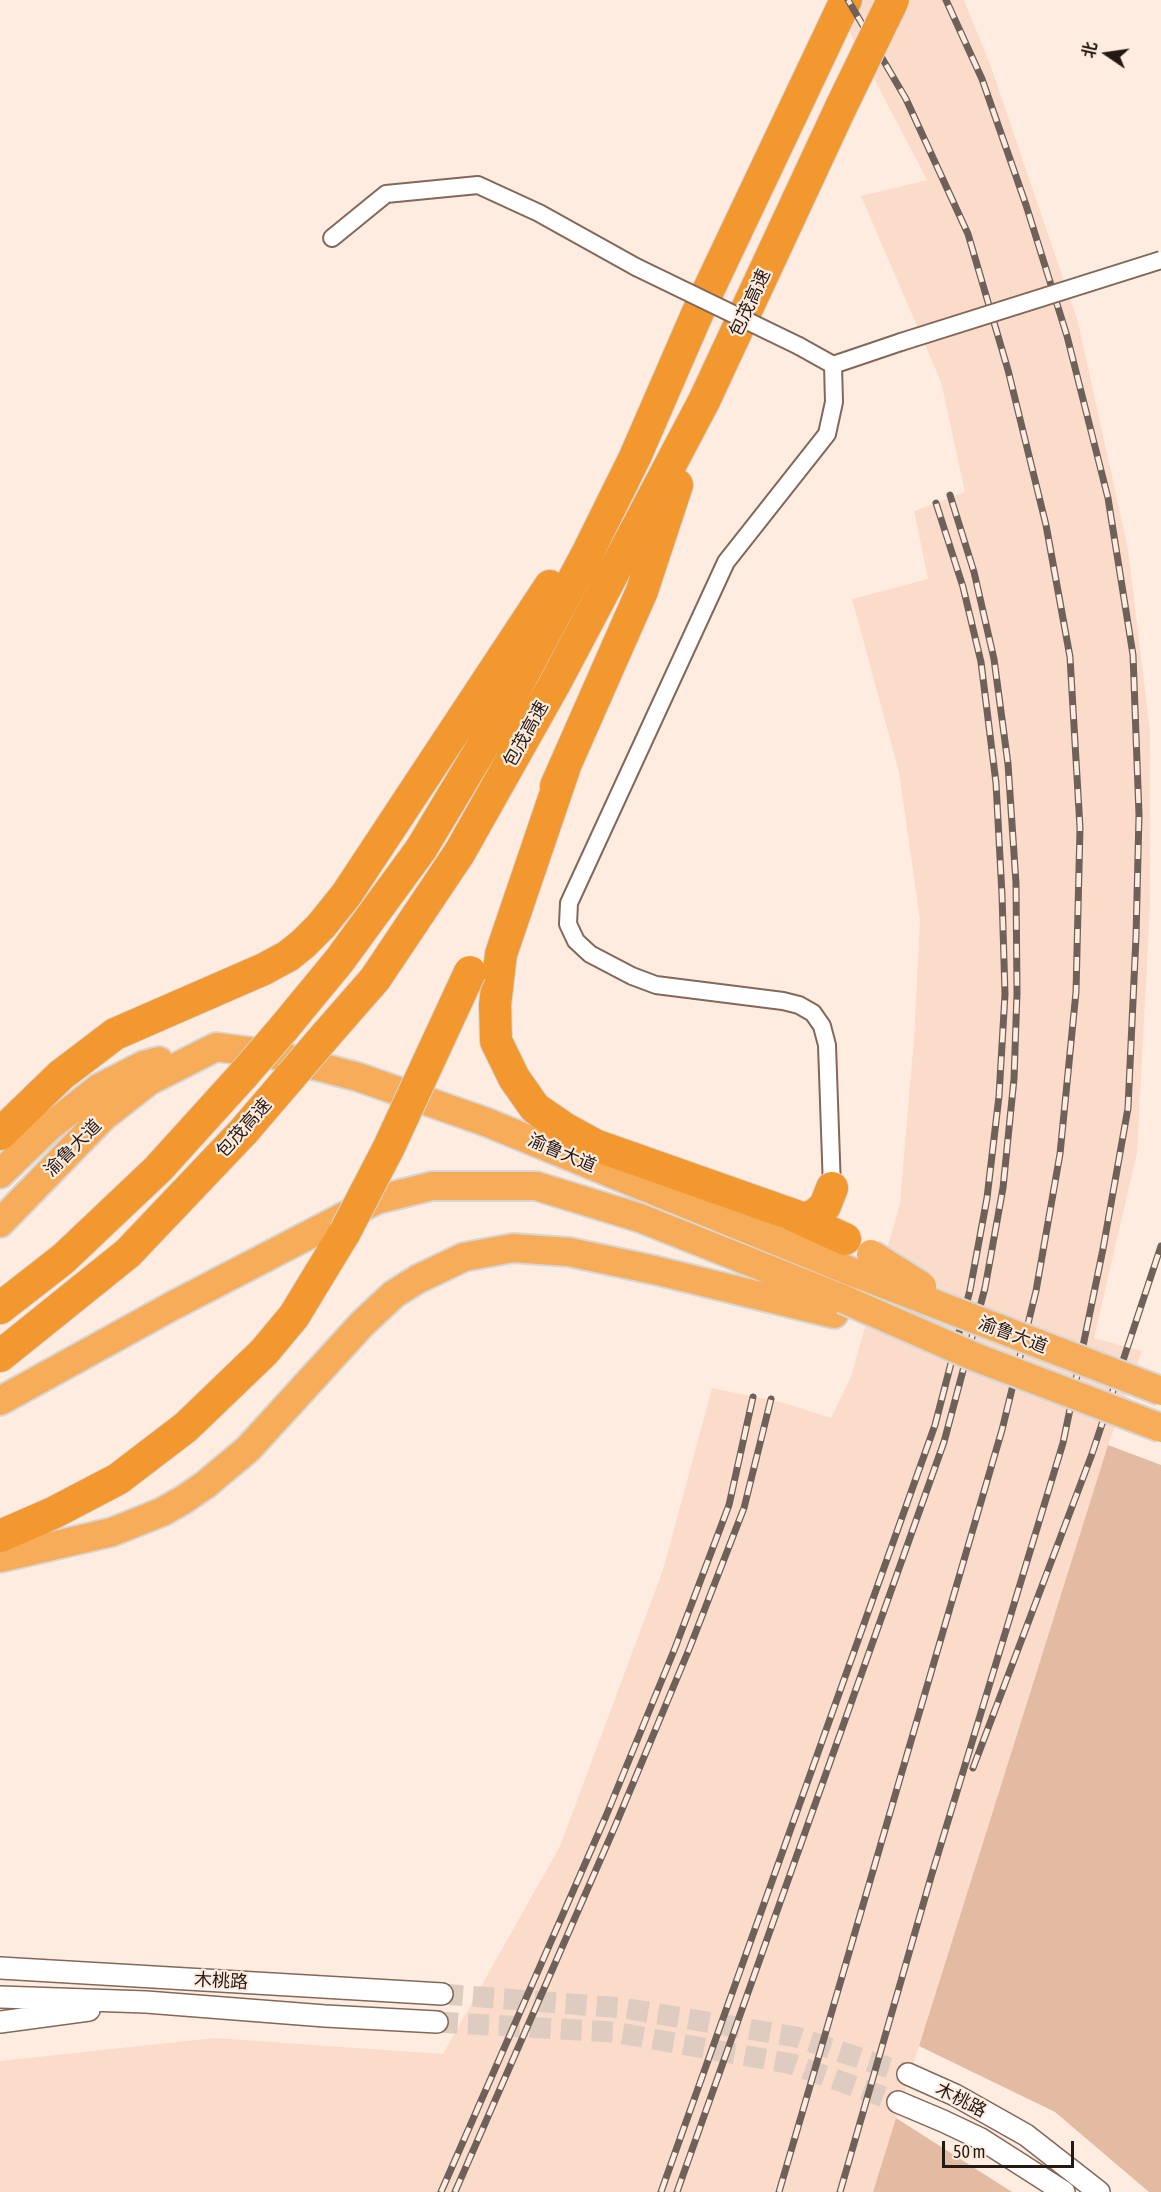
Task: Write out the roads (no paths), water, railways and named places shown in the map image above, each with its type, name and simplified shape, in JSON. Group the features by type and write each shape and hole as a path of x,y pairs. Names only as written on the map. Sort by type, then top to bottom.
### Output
{"highway":[{"name":"包茂高速","path":"0,1308 63,1259 158,1169 283,1029 339,961 422,849 499,719 635,458 698,312 846,0"},
{"name":"包茂高速","path":"0,1356 128,1253 243,1132 375,979 460,852 554,685 704,401 841,106 893,0"},
{"path":"0,1536 53,1513 118,1479 186,1427 264,1352 294,1316 345,1232 389,1147 564,769 642,591 704,401"},
{"path":"0,1134 61,1075 115,1034 264,969 296,950 321,926 346,895 635,458"},
{"path":"564,769 501,954 495,1005 496,1041 514,1078 535,1108 564,1128 595,1145 805,1219 816,1214 825,1206 832,1188"},
{"path":"0,1174 49,1127 99,1088 144,1065 216,1047"},
{"name":"渝鲁大道","path":"0,1223 103,1117 149,1081 216,1047 271,1054 347,1074 857,1256 985,1325 1161,1391"},
{"path":"0,1401 174,1305 376,1200 432,1186 536,1186 640,1218 839,1306"},
{"path":"832,1188 838,1224 857,1256"},
{"path":"784,1211 857,1256"},
{"path":"0,1558 112,1532 162,1512 183,1500 248,1449 362,1324 394,1294 418,1279 464,1257 513,1248 569,1252 839,1306"},
{"name":"渝鲁大道","path":"839,1306 1161,1428"}],"street":[{"path":"332,238 386,194 478,185 538,213 636,267 799,346 833,365 1161,260"},
{"path":"832,1188 827,1045 822,1026 813,1013 799,1005 783,1001 656,985 632,976 590,954 576,941 568,924 568,903 726,562 827,434 834,402 833,365"},
{"name":"木桃路","path":"0,1968 442,1994"},
{"name":"木桃路","path":"0,1997 146,2002 436,2022"},
{"path":"0,2022 146,2002"},
{"name":"木桃路","path":"908,2074 955,2095 1026,2134 1099,2192"},
{"name":"木桃路","path":"898,2103 981,2139 1064,2192"}],"tunnel":[{"path":"442,1994 623,2008 796,2037 908,2074"},
{"path":"437,2022 614,2032 792,2064 898,2102"}],"railway":[{"path":"779,2192 1002,1430 1036,1291 1060,1154 1076,992 1080,828 1070,657 1046,525 1008,370 968,234 906,99 848,0"},
{"path":"840,2192 931,1877 1063,1443 1103,1249 1128,1108 1139,815 1133,655 1108,498 1067,336 1026,205 982,79 946,0"},
{"path":"677,2192 944,1442 985,1288 1003,1188 1014,1079 1017,993 1016,883 1008,764 994,659 974,572 950,495"},
{"path":"661,2192 935,1425 970,1290 987,1198 999,1096 1005,994 996,783 981,662 963,587 936,503"},
{"path":"973,1768 1092,1454 1161,1246"},
{"path":"441,2192 606,1816 675,1648 729,1505 753,1397"},
{"path":"455,2192 616,1824 690,1647 744,1508 771,1399"}]}
